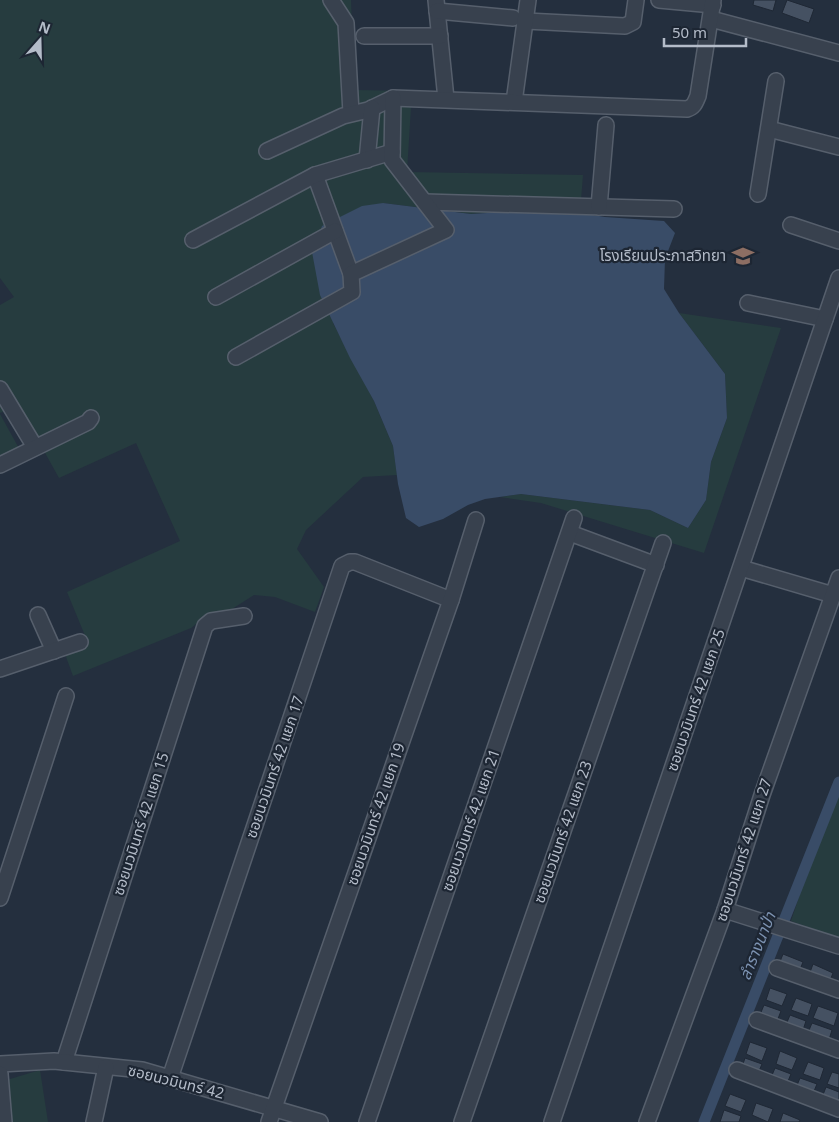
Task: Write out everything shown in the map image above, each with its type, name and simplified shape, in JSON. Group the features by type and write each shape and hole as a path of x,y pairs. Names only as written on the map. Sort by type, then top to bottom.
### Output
{"street":[{"path":"331,0 346,23 351,113"},
{"path":"514,102 520,19 528,0"},
{"path":"446,99 436,5 520,19 625,26 633,22 636,0"},
{"path":"658,0 712,8 839,53"},
{"path":"267,151 343,116 372,108 393,98 687,109 696,103 698,96 712,8"},
{"path":"364,36 440,36"},
{"path":"758,194 776,81"},
{"path":"351,274 446,230 392,160 393,98"},
{"path":"367,160 372,108"},
{"path":"599,207 606,125"},
{"path":"769,129 839,147"},
{"path":"193,240 315,175 392,152"},
{"path":"236,357 352,292 351,274 315,175"},
{"path":"424,202 674,209"},
{"path":"791,225 839,240"},
{"path":"216,297 335,231"},
{"name":"ซอยนวมินทร์ 42 แยก 25","path":"552,1122 839,278"},
{"path":"748,303 825,319"},
{"path":"0,389 7,414 35,447"},
{"path":"0,465 88,422 91,418"},
{"name":"ซอยนวมินทร์ 42 แยก 21","path":"367,1122 574,518"},
{"name":"ซอยนวมินทร์ 42 แยก 19","path":"272,1115 451,600 476,520"},
{"path":"570,533 656,565"},
{"name":"ซอยนวมินทร์ 42 แยก 23","path":"462,1122 663,543"},
{"name":"ซอยนวมินทร์ 42 แยก 17","path":"170,1078 342,566 346,563 355,562 451,600"},
{"path":"741,568 833,595"},
{"name":"ซอยนวมินทร์ 42 แยก 27","path":"647,1122 725,910 762,795 839,578"},
{"path":"38,615 54,651"},
{"name":"ซอยนวมินทร์ 42 แยก 15","path":"64,1062 205,626 211,621 244,616"},
{"path":"0,669 80,642"},
{"path":"0,898 66,696"},
{"path":"725,910 839,946"},
{"path":"777,968 839,990"},
{"path":"757,1020 839,1050"},
{"name":"ซอยนวมินทร์ 42","path":"0,1064 54,1061 142,1070 256,1104 272,1115 320,1122"},
{"path":"94,1122 106,1067"},
{"path":"737,1070 839,1109"},
{"path":"0,1074 4,1122"}],"green space":[{"path":"0,0 351,0 354,90 412,91 407,172 583,175 580,213 516,211 471,214 383,203 333,323 374,401 393,446 397,475 363,477 306,530 297,549 324,587 315,612 275,597 254,595 232,609 206,616 191,628 73,676 65,654 86,638 67,592 180,541 136,443 59,478 19,406 0,413 0,305 14,297 0,278"},
{"path":"679,313 781,328 704,553 541,503 500,497 521,494 650,510 688,528 706,500 711,462 727,418 725,374"},
{"path":"0,414 21,452 0,462"},
{"path":"839,777 839,938 791,921"},
{"path":"40,1070 48,1122 0,1122 0,1082"}],"water":[{"path":"383,203 471,214 516,211 569,211 605,217 664,221 675,233 665,259 664,289 679,313 725,374 727,418 711,462 706,500 688,528 650,510 521,494 485,499 468,505 443,519 419,527 406,518 398,484 393,446 374,401 350,358 320,295 312,252 322,226 362,206"}],"building":[{"path":"754,0 776,0 773,11 753,5"},
{"path":"787,0 814,9 809,23 782,13"},
{"path":"783,954 803,962 799,972 779,964"},
{"path":"813,964 833,973 829,983 809,975"},
{"path":"770,988 787,994 782,1006 766,1000"},
{"path":"796,998 812,1004 808,1016 791,1010"},
{"path":"764,1005 781,1011 776,1024 759,1017"},
{"path":"818,1006 838,1013 834,1026 813,1018"},
{"path":"790,1015 806,1021 802,1033 785,1027"},
{"path":"812,1023 832,1030 828,1043 807,1035"},
{"path":"750,1042 767,1048 762,1061 746,1054"},
{"path":"780,1051 797,1058 792,1070 776,1064"},
{"path":"745,1058 762,1064 757,1076 741,1070"},
{"path":"808,1062 824,1068 820,1080 803,1074"},
{"path":"775,1068 791,1074 786,1086 770,1080"},
{"path":"832,1072 839,1074 839,1088 827,1084"},
{"path":"800,1078 817,1084 812,1096 795,1090"},
{"path":"826,1087 839,1092 839,1102 821,1100"},
{"path":"730,1094 746,1100 741,1112 725,1106"},
{"path":"756,1103 773,1109 768,1122 752,1115"},
{"path":"724,1110 741,1116 739,1122 720,1122"},
{"path":"783,1113 800,1120 799,1122 780,1122"}],"waterway":[{"name":"ลำรางนาป่า","path":"704,1122 839,782"}],"place":[{"name":"โรงเรียนประภาสวิทยา","path":"743,256"}]}
